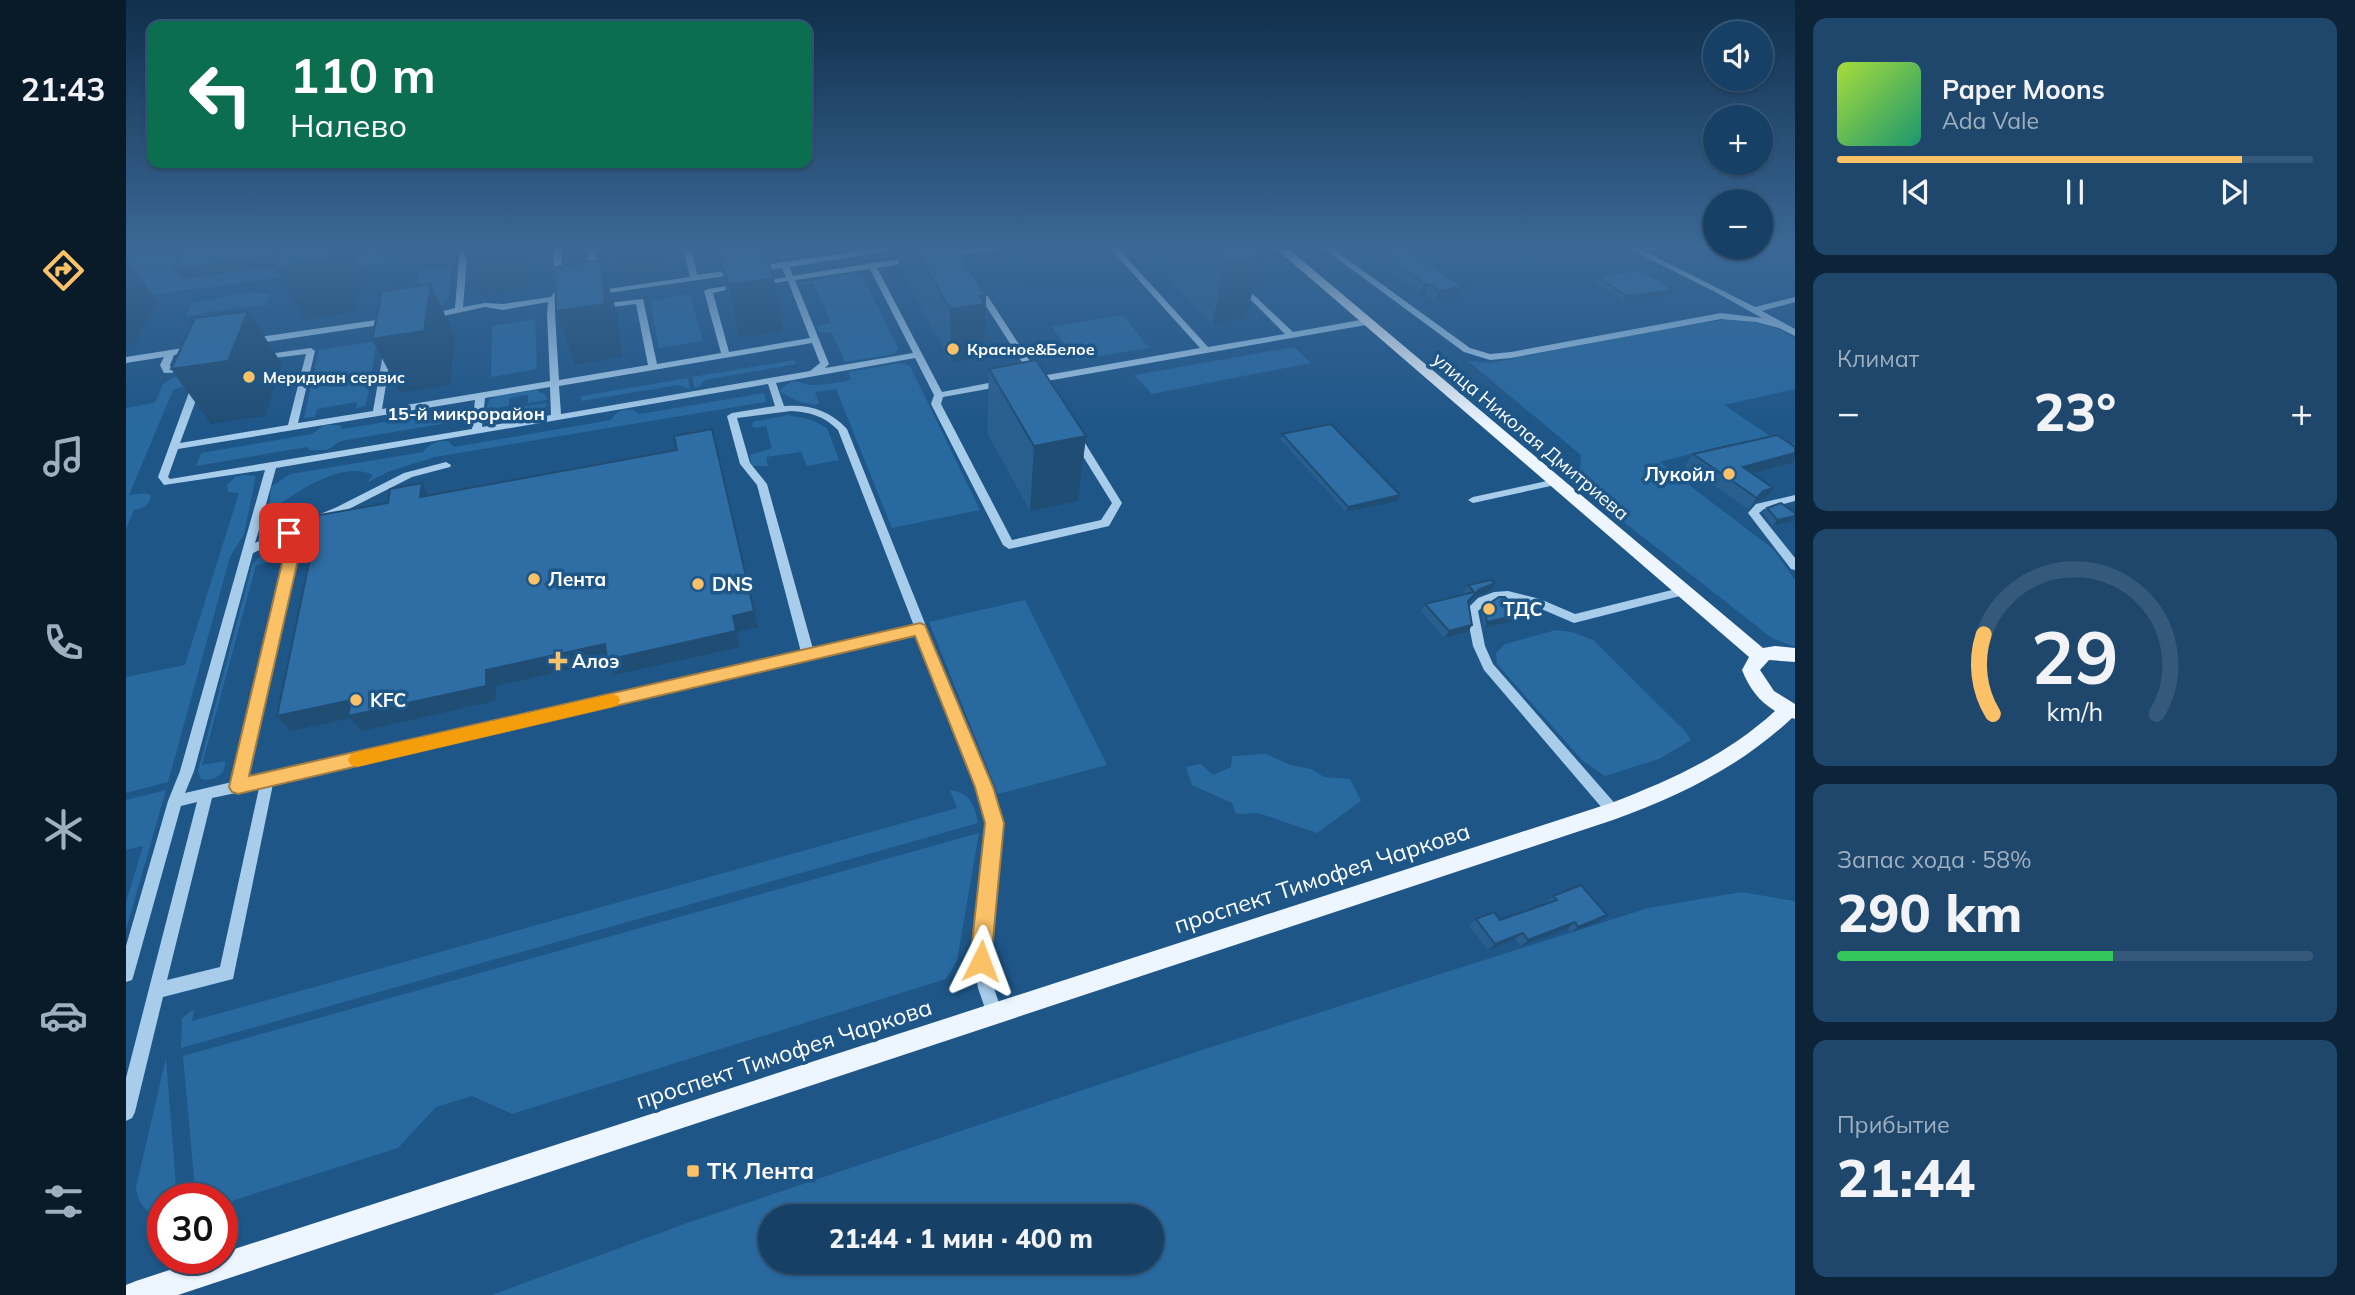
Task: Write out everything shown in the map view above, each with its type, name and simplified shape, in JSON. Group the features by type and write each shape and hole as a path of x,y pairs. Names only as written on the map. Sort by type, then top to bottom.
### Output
{"main road":[{"name":"улица Николая Дмитриева","path":"1348,306 1760,656"},
{"path":"1792,711 1774,701 1754,680 1751,670 1753,662 1760,656 1777,652 1795,655"},
{"name":"проспект Тимофея Чаркова","path":"136,1295 1613,811 1706,773 1760,739 1792,711"}],"street":[{"path":"418,317 476,306"},
{"path":"552,306 556,417"},
{"path":"589,309 605,306"},
{"path":"641,306 653,367"},
{"path":"712,306 726,355"},
{"path":"802,306 825,364 813,373"},
{"path":"893,306 939,396 936,404 1009,545 1105,523 1117,503 1081,445"},
{"path":"987,306 1027,379"},
{"path":"1167,306 1206,350"},
{"path":"1262,306 1291,335"},
{"path":"1407,306 1478,355 1490,356 1511,355 1721,316 1756,319 1783,326"},
{"path":"1748,306 1795,333"},
{"path":"1755,310 1768,306"},
{"path":"551,314 564,313"},
{"path":"236,344 405,319"},
{"path":"939,396 1366,322"},
{"path":"377,413 389,339"},
{"path":"174,447 816,340"},
{"path":"126,360 209,347"},
{"path":"244,361 311,351 292,427"},
{"path":"170,353 165,365 167,371 204,367"},
{"path":"199,378 163,477 168,483 917,355"},
{"path":"771,380 780,408"},
{"path":"477,430 480,396"},
{"path":"808,655 762,484 745,464 732,416 780,408 810,411 837,421 842,429 995,823 981,961 984,981 995,1014"},
{"path":"249,550 400,478 446,465"},
{"path":"126,974 175,801 184,784 271,466"},
{"path":"1473,500 1556,482"},
{"path":"1795,498 1760,506 1753,513 1795,566"},
{"path":"238,787 294,542 289,533 258,517"},
{"path":"1613,811 1488,667 1479,646 1472,610 1478,602 1496,597 1516,597 1537,601 1574,619 1684,591"},
{"path":"175,801 920,629"},
{"path":"156,991 227,973 267,780"},
{"path":"184,784 206,794"},
{"path":"126,1112 206,794"}],"shaded area":[{"path":"190,306 250,306 232,308 186,316"},
{"path":"414,306 435,306 414,310"},
{"path":"651,306 693,306 703,341 659,348"},
{"path":"824,306 878,306 898,348 895,354 845,362 832,333 819,332 817,326 831,323"},
{"path":"1123,315 1149,348 1076,360 1052,327"},
{"path":"535,319 537,369 491,377 492,326"},
{"path":"1730,319 1764,324 1795,338 1795,389 1724,405 1795,453 1795,463 1768,445 1747,449 1731,444 1659,462 1773,549 1795,580 1795,647 1772,638 1579,487 1581,455 1468,361 1490,363 1658,330"},
{"path":"377,341 366,405 356,409 357,402 317,409 315,417 304,418 319,350"},
{"path":"1294,347 1311,363 1152,394 1134,375"},
{"path":"795,360 796,364 705,380 695,388 692,377"},
{"path":"900,363 910,366 980,510 892,528 836,389 815,392 819,403 815,405 797,401 779,391 794,381 820,385 851,380 848,372"},
{"path":"176,376 188,385 173,390 129,495 145,493 151,495 149,501 140,509 134,510 126,529 126,408 155,403 163,384"},
{"path":"688,378 690,389 678,385 582,401 581,396"},
{"path":"536,390 545,394 547,400 528,403 528,395 509,398 509,406 486,410 489,400 496,396"},
{"path":"764,393 766,402 435,457 390,471 366,483 373,475 347,471 319,481 269,511 271,487 290,474 423,452 441,441 448,441 454,447 611,420 624,410 639,414"},
{"path":"546,403 545,410 525,419 500,421 487,418 486,413"},
{"path":"448,412 447,423 341,441 327,450 310,450 307,447 196,466 201,453 312,434 324,425 340,425 342,429"},
{"path":"789,415 812,420 827,428 839,460 807,466 801,452 766,457 768,466 751,466 750,455 772,448 766,426 755,428 752,426 753,422"},
{"path":"256,476 244,534 230,557 168,782 126,793 126,677 185,665 239,493 228,492 227,485 235,477"},
{"path":"276,545 273,562 256,565 202,765 225,761 224,770 214,778 201,779 198,771 252,565 266,549"},
{"path":"1025,600 1107,765 998,794 929,622"},
{"path":"1556,630 1572,632 1593,640 1691,740 1659,759 1605,776 1583,761 1497,664 1496,653 1505,644"},
{"path":"1266,754 1290,765 1311,769 1324,777 1350,779 1361,801 1317,833 1258,813 1236,814 1232,803 1192,785 1186,767 1201,764 1213,775 1231,767 1232,756"},
{"path":"166,790 126,930 126,902 143,846 126,850 126,800"},
{"path":"950,790 967,797 978,823 181,1048 182,1018 194,1009 192,1021 957,808"},
{"path":"979,833 957,961 946,979 512,1114 472,1096 436,1107 398,1148 238,1199 238,1183 195,1183 183,1056"},
{"path":"1741,892 1795,901 1795,1295 492,1295 690,1222 1208,1048 1648,908"},
{"path":"166,1058 176,1183 147,1183 147,1211 139,1199 136,1187"}],"building":[{"path":"379,306 428,306 424,331 372,339"},
{"path":"556,306 588,306 556,311"},
{"path":"248,311 228,361 171,369 195,318"},
{"path":"1036,360 1086,436 1034,446 989,369"},
{"path":"1331,424 1400,495 1348,507 1282,434"},
{"name":"Лента","path":"712,429 754,611 733,616 736,631 607,660 605,644 486,670 486,686 348,716 351,700 277,716 319,515 388,503 390,489 422,483 420,497 677,450 674,436"},
{"path":"1777,435 1795,447 1795,453 1743,467 1773,488 1763,491 1757,498 1693,454"},
{"path":"1781,503 1795,513 1795,516 1777,520 1767,508"},
{"path":"1491,580 1495,583 1480,589 1468,601 1472,625 1449,631 1425,604 1474,592 1468,585"},
{"path":"1499,597 1505,597 1522,614 1487,622 1484,607"},
{"path":"1581,885 1607,915 1578,927 1575,922 1528,940 1523,933 1495,944 1476,919 1494,912 1500,920 1557,900 1553,896"}],"slow traffic":[{"path":"357,760 612,700"}],"place":[{"name":"Красное&Белое","path":"953,349"},
{"name":"Меридиан сервис","path":"249,377"},
{"name":"Лукойл","path":"1729,474"},
{"name":"Лента","path":"534,579"},
{"name":"DNS","path":"698,584"},
{"name":"ТДС","path":"1489,609"},
{"name":"Алоэ","path":"558,661"},
{"name":"KFC","path":"356,700"},
{"name":"ТК Лента","path":"693,1171"}],"district":[{"name":"15-й микрорайон","path":"466,414"}],"route":[{"path":"289,533 294,542 238,787 920,629 984,787 995,823 995,841 981,937 981,961"}]}
